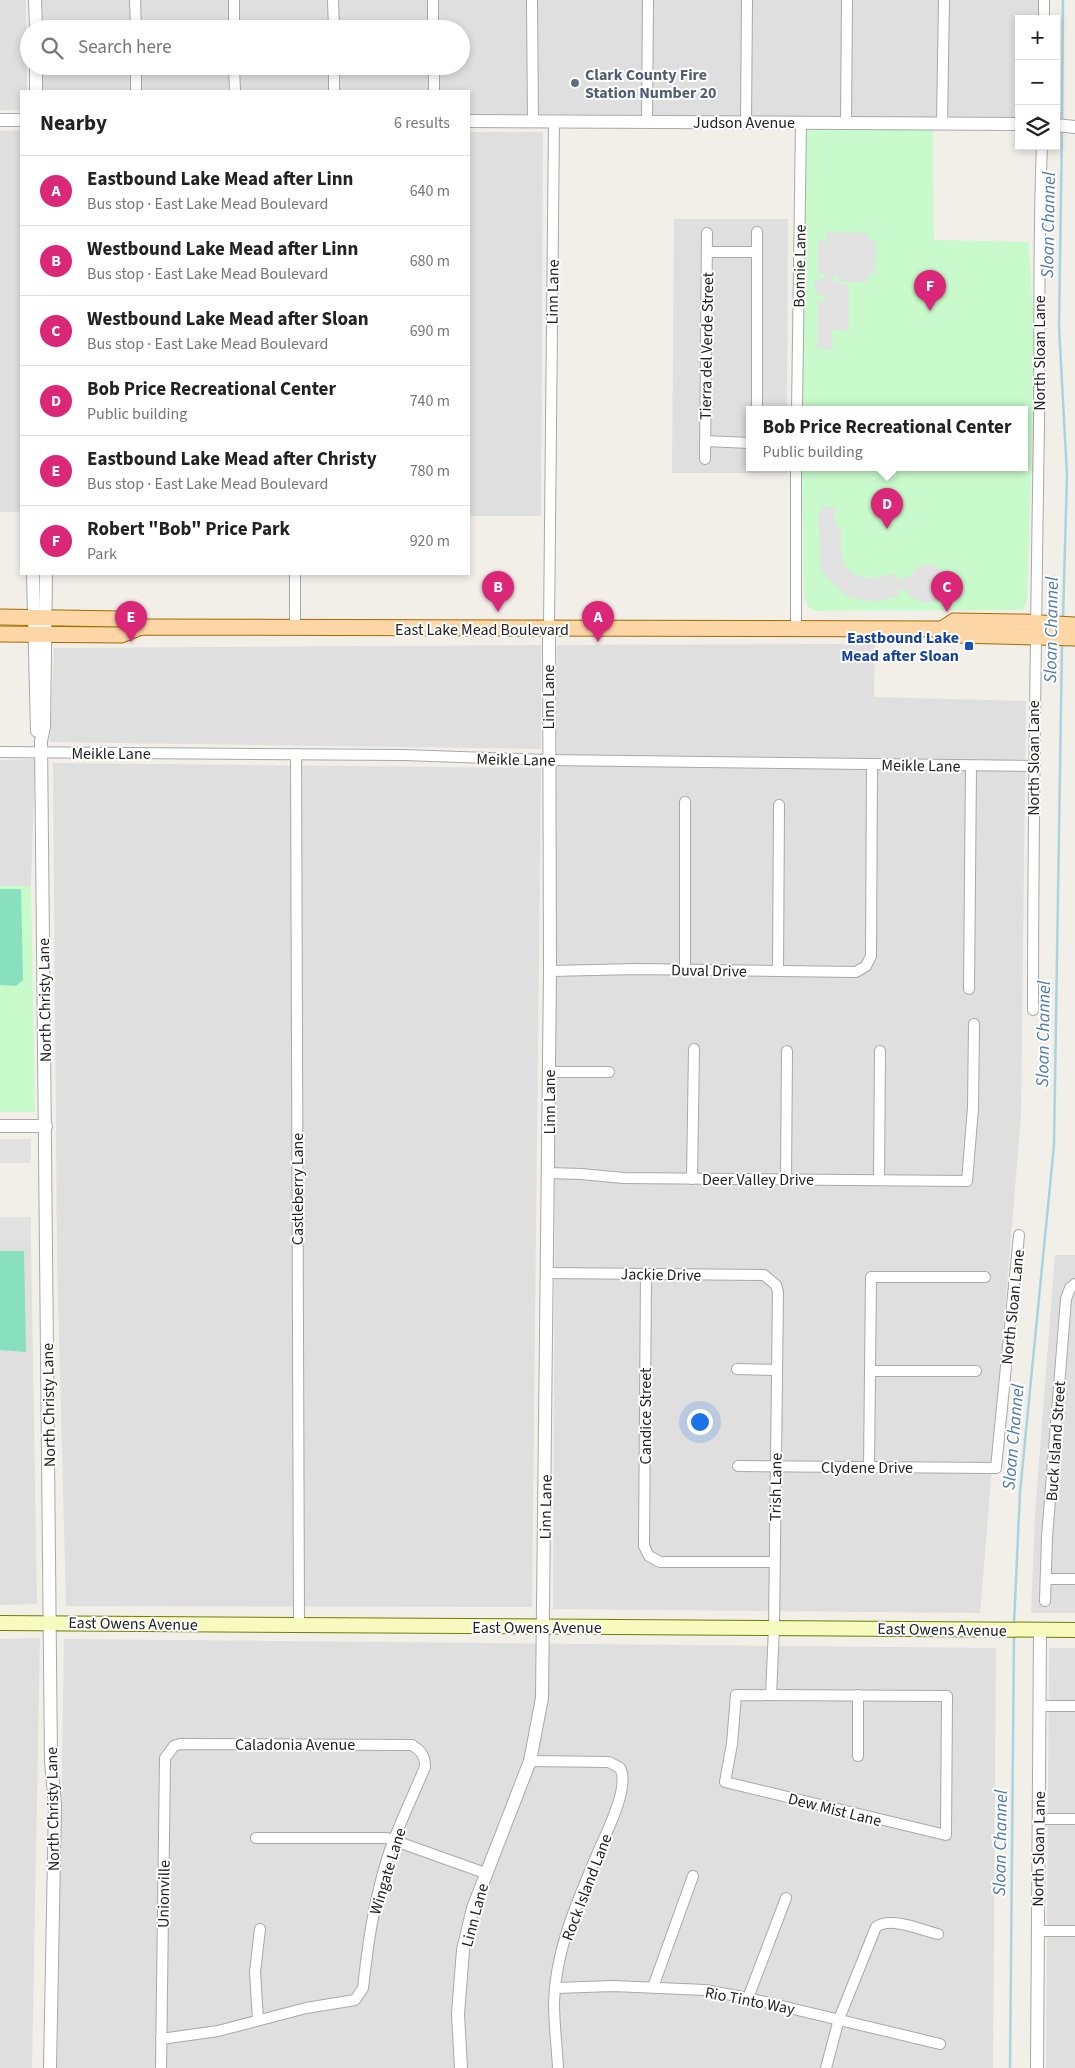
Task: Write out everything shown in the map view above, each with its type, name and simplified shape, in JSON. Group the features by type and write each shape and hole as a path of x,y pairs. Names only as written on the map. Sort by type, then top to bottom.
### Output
{"main road":[{"name":"East Lake Mead Boulevard","path":"0,617 122,619 141,627"},
{"name":"East Lake Mead Boulevard","path":"0,634 121,635 141,627 942,629 954,636 1042,630 1075,625"},
{"name":"East Lake Mead Boulevard","path":"1042,630 1075,638"},
{"name":"East Owens Avenue","path":"0,1623 1075,1630"}],"street":[{"path":"35,0 36,20"},
{"path":"135,0 136,20"},
{"path":"234,0 234,20"},
{"path":"333,0 334,20"},
{"path":"433,0 433,20"},
{"path":"532,0 533,122"},
{"path":"647,122 648,0"},
{"path":"746,122 747,0"},
{"path":"846,123 847,0"},
{"path":"942,124 944,0"},
{"path":"1044,0 1044,15"},
{"path":"36,75 36,90"},
{"path":"136,75 136,90"},
{"path":"234,75 235,90"},
{"path":"334,75 334,90"},
{"path":"434,75 434,90"},
{"path":"0,120 20,120"},
{"name":"Judson Avenue","path":"470,121 1015,124"},
{"name":"Linn Lane","path":"461,2068 458,2014 464,1950 473,1908 530,1761 542,1698 550,1072 548,760 554,122"},
{"name":"Bonnie Lane","path":"797,406 801,123"},
{"path":"1060,125 1075,127"},
{"name":"North Sloan Lane","path":"1033,1010 1033,766 1042,630 1039,423 1039,221 1042,150"},
{"path":"757,232 757,406"},
{"name":"Tierra del Verde Street","path":"705,459 707,233"},
{"path":"707,252 757,252"},
{"path":"705,441 746,443"},
{"path":"796,471 796,629"},
{"name":"North Christy Lane","path":"33,575 40,617"},
{"name":"North Christy Lane","path":"46,575 40,617 40,634 44,728 41,747 46,1126 50,1762 55,1804 50,2068"},
{"path":"295,575 295,628"},
{"name":"Meikle Lane","path":"0,752 41,747 548,760 1033,766"},
{"name":"Castleberry Lane","path":"296,754 299,1624"},
{"name":"Duval Drive","path":"550,971 856,972 866,966 871,956 872,764"},
{"path":"969,989 971,766"},
{"path":"685,802 685,970"},
{"path":"778,971 780,804"},
{"name":"Deer Valley Drive","path":"549,1174 581,1174 624,1178 967,1181 973,1108 974,1024"},
{"path":"692,1179 694,1049"},
{"path":"786,1180 787,1051"},
{"path":"879,1180 880,1051"},
{"path":"550,1072 609,1072"},
{"path":"0,1126 46,1126"},
{"name":"North Sloan Lane","path":"996,1468 1019,1235"},
{"name":"Jackie Drive","path":"548,1273 764,1275 773,1281"},
{"name":"Candice Street","path":"646,1274 644,1546 650,1556 660,1562 774,1562"},
{"path":"869,1467 871,1277 985,1278"},
{"name":"Trish Lane","path":"771,1695 774,1628 778,1292 773,1281"},
{"name":"Buck Island Street","path":"1045,1601 1066,1299 1068,1291 1075,1284"},
{"path":"737,1369 777,1370"},
{"path":"870,1371 976,1371"},
{"name":"Clydene Drive","path":"738,1466 996,1468"},
{"path":"1046,1579 1075,1579"},
{"name":"North Sloan Lane","path":"1037,2068 1040,1630"},
{"name":"Dew Mist Lane","path":"771,1695 736,1695 732,1744 725,1782 946,1835 947,1696 858,1696"},
{"path":"771,1695 858,1696 858,1756"},
{"path":"1040,1706 1075,1706"},
{"name":"Caladonia Avenue","path":"169,1750 180,1744 199,1744 412,1745 421,1751"},
{"name":"Unionville","path":"161,2068 165,1758 169,1750"},
{"name":"Wingate Lane","path":"258,2020 355,2000 360,1994 363,1988 368,1938 375,1902 395,1840 425,1767 425,1758 421,1751"},
{"name":"Rock Island Lane","path":"530,1761 610,1762 620,1768 624,1782 611,1822 571,1914 563,1942 554,2003 558,2068"},
{"path":"1038,1819 1075,1819"},
{"path":"256,1838 395,1840 485,1873"},
{"path":"654,1987 693,1876"},
{"path":"748,1998 786,1898"},
{"path":"826,2068 839,2019 876,1927 881,1923 895,1923 938,1934"},
{"path":"161,2039 218,2031 258,2020 255,1972 260,1928"},
{"path":"1037,1931 1075,1931"},
{"name":"Rio Tinto Way","path":"556,1988 654,1987 705,1990 748,1998 940,2044"}],"shaded area":[{"path":"0,0 26,0 26,20 20,20 20,75 27,75 27,90 20,90 20,110 0,110"},
{"path":"39,0 1038,0 1038,15 1015,15 1015,118 470,114 470,90 40,90 40,75 470,75 470,20 39,20"},
{"path":"20,130 20,512 0,512 0,131"},
{"path":"470,132 543,132 541,516 470,516"},
{"path":"674,219 788,219 787,406 746,406 746,471 787,471 787,473 672,473"},
{"path":"827,232 867,233 869,240 876,240 875,274 868,274 868,282 839,282 839,275 834,275 834,282 849,285 849,331 832,330 833,350 817,348 818,301 826,301 824,296 817,295 814,280 821,281 825,276 823,273 818,274 818,241 827,241"},
{"path":"835,506 835,526 841,527 841,551 844,566 857,576 872,578 896,574 898,580 911,576 913,571 920,566 932,564 942,571 946,578 944,594 940,600 929,603 916,600 904,590 899,590 899,596 872,602 847,596 821,571 818,511 823,512 821,507 814,507"},
{"path":"875,644 874,697 1026,701 1021,1116 980,1613 553,1609 557,645"},
{"path":"541,645 541,749 50,742 54,648"},
{"path":"35,759 31,886 0,886 0,760"},
{"path":"53,763 541,768 532,1607 66,1606 57,1258"},
{"path":"0,1139 31,1139 31,1163 0,1163"},
{"path":"0,1217 31,1217 31,1241 0,1241"},
{"path":"0,1241 31,1241 37,1604 0,1605"},
{"path":"1055,1255 1075,1255 1075,1613 1031,1613 1035,1515"},
{"path":"40,1638 32,2068 0,2068 0,1639"},
{"path":"64,1639 996,1648 993,2068 57,2068"},
{"path":"1049,1648 1075,1648 1075,2068 1046,2068"}],"green space":[{"path":"801,123 933,123 934,240 1029,242 1032,299 1036,323 1027,600 1023,610 816,611 808,607 804,596 802,471 1028,471 1028,406 801,406"},
{"path":"0,886 31,886 35,1112 0,1112"},
{"path":"0,889 21,889 23,980 16,986 0,985"},
{"path":"0,1251 24,1251 26,1352 0,1350"}],"waterway":[{"name":"Sloan Channel","path":"1062,121 1063,0"},
{"name":"Sloan Channel","path":"1062,129 1059,327 1067,475 1063,618"},
{"name":"Sloan Channel","path":"1014,1624 1020,1492 1054,1145 1062,644"},
{"name":"Sloan Channel","path":"1010,2068 1014,1634"}],"place":[{"name":"Clark County Fire Station Number 20","path":"575,83"},
{"name":"Robert \"Bob\" Price Park","path":"930,311"},
{"name":"Bob Price Recreational Center","path":"887,529"},
{"name":"Westbound Lake Mead after Linn","path":"498,612"},
{"name":"Westbound Lake Mead after Sloan","path":"947,612"},
{"name":"Eastbound Lake Mead after Christy","path":"131,642"},
{"name":"Eastbound Lake Mead after Linn","path":"598,642"},
{"name":"Eastbound Lake Mead after Sloan","path":"969,646"}]}
